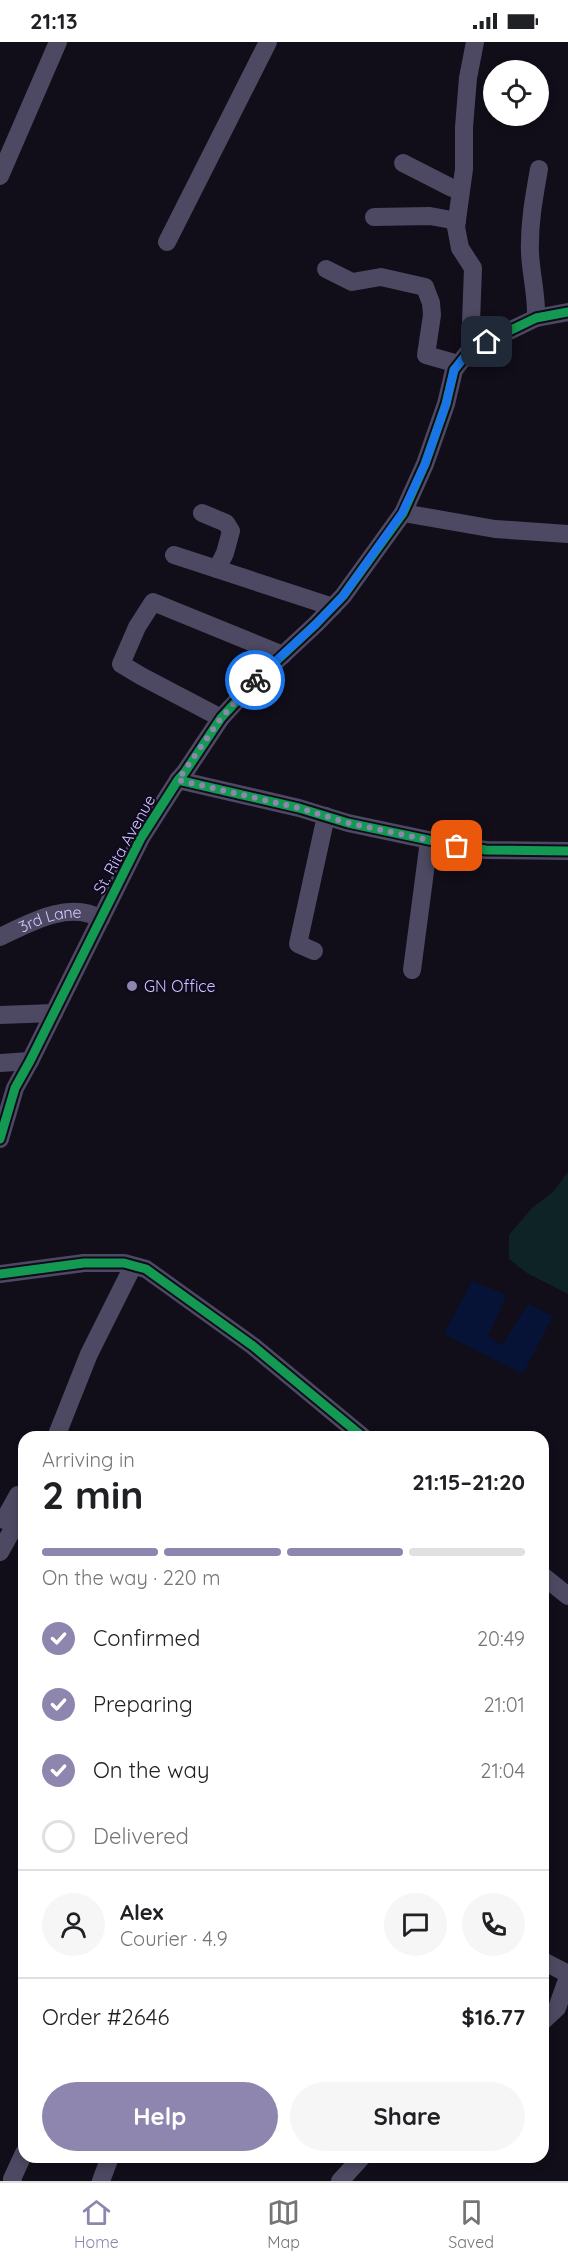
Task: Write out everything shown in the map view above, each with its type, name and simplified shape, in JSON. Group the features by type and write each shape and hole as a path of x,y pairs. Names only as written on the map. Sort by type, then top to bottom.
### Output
{"street":[{"path":"0,176 58,42"},
{"path":"167,242 268,42"},
{"name":"St. Rita Avenue","path":"0,1139 15,1088 141,838 221,718 256,680 333,607 402,513 425,464 446,404 454,370 464,357 473,268 460,248 457,221 464,169 466,98 475,42"},
{"path":"403,163 452,188 461,189"},
{"path":"536,318 537,297 530,253 530,214 539,169"},
{"path":"374,217 430,216 457,221"},
{"path":"326,269 352,282 381,276 422,285 428,292 432,315 426,355 464,357 536,318 568,312"},
{"path":"202,513 226,523 231,531 225,553 217,569"},
{"path":"402,513 495,529 568,534"},
{"path":"174,555 333,607"},
{"path":"221,718 122,664 131,637 153,602 283,655"},
{"path":"178,780 429,841 486,850 568,851"},
{"path":"314,951 298,944 326,816"},
{"path":"412,970 429,841"},
{"name":"3rd Lane","path":"0,937 45,917 65,913 83,913 100,920"},
{"path":"0,1015 54,1012"},
{"path":"0,1063 30,1061"},
{"path":"0,1274 84,1263 124,1263 146,1269 253,1346 356,1431"},
{"path":"58,1431 89,1354 133,1266"},
{"path":"0,1527 18,1506"},
{"path":"0,1552 18,1509"},
{"path":"549,1580 568,1596"},
{"path":"549,1965 568,1976 557,2008 549,2015"},
{"path":"14,2181 12,2179 19,2163"},
{"path":"101,2181 108,2163"},
{"path":"340,2181 356,2163"}],"green space":[{"path":"568,1172 568,1294 527,1273 509,1259 509,1235 532,1208 553,1192"}],"water":[{"path":"472,1281 507,1295 488,1336 502,1345 528,1304 553,1316 523,1374 444,1334"}],"cycle path":[{"path":"0,1139 15,1088 141,838 221,718 256,680 343,596 403,513 425,464 446,404 454,370 470,350 536,318 568,312"},
{"path":"178,780 299,808 348,823 457,846 486,850 568,851"},
{"path":"0,1274 84,1263 124,1263 146,1269 253,1346 356,1431"}],"way so far":[{"path":"255,680 221,718 178,780 299,808 348,823 457,846"}],"place":[{"name":"GN Office","path":"132,986"}],"route":[{"path":"255,680 343,596 402,513 425,464 446,404 454,370 470,350 487,342"}]}
